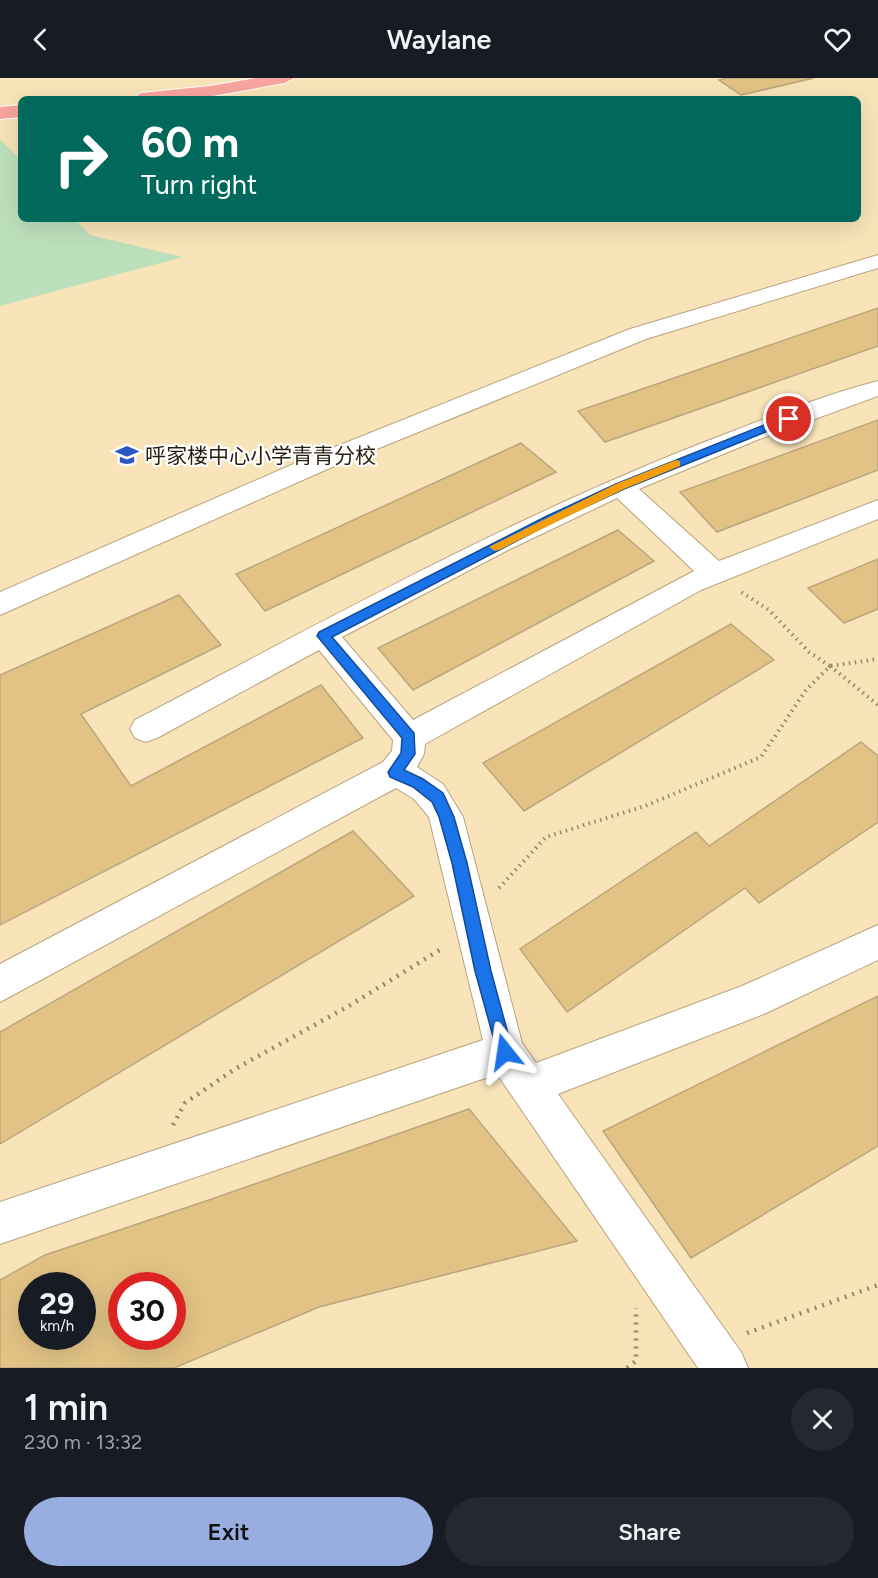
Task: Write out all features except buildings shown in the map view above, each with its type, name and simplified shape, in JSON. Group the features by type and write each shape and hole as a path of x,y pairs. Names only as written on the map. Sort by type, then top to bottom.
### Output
{"highway":[{"path":"171,96 210,92 285,78"},
{"path":"0,113 18,111"}],"street":[{"path":"0,604 314,465 477,397 638,334 878,261"},
{"path":"146,729 551,518 620,486 767,426 878,388"},
{"path":"620,486 714,573"},
{"path":"409,737 691,583 878,509"},
{"path":"0,984 395,772 408,754 409,737 324,636"},
{"path":"395,772 418,783 438,798 446,817 460,863 483,971 505,1052 718,1357"},
{"path":"528,1086 751,1001 878,942"},
{"path":"0,1223 505,1052"}],"path":[{"path":"714,573 769,610 809,652 878,705"},
{"path":"806,690 830,666 878,659"},
{"path":"718,1357 878,1285"}],"green space":[{"path":"0,139 18,158 18,222 78,222 90,235 183,257 0,306"}],"slow traffic":[{"path":"495,547 551,518 676,463"}],"place":[{"name":"呼家楼中心小学青青分校","path":"127,455"}],"route":[{"path":"505,1052 483,971 460,863 438,798 418,783 395,772 408,754 409,737 324,636 551,518 620,486 789,419"}]}
